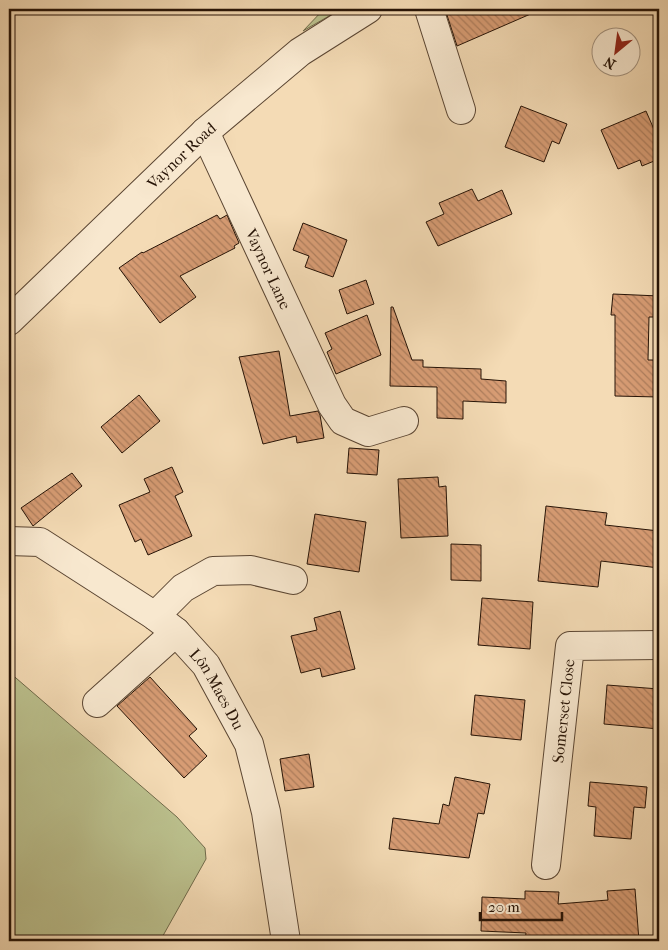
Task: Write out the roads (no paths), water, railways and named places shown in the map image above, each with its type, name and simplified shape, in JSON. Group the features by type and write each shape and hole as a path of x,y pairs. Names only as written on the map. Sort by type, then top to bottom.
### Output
{"street":[{"name":"Vaynor Road","path":"9,321 205,132 300,52 368,9"},
{"path":"429,9 461,110"},
{"name":"Vaynor Lane","path":"205,132 332,405 343,421 368,432 404,421"},
{"name":"Lôn Maes Du","path":"9,540 40,542 166,624 206,665 249,744 266,812 286,941"},
{"path":"97,703 166,624 183,588 213,570 251,570 293,580"},
{"name":"Somerset Close","path":"546,865 570,646 659,645"}]}
